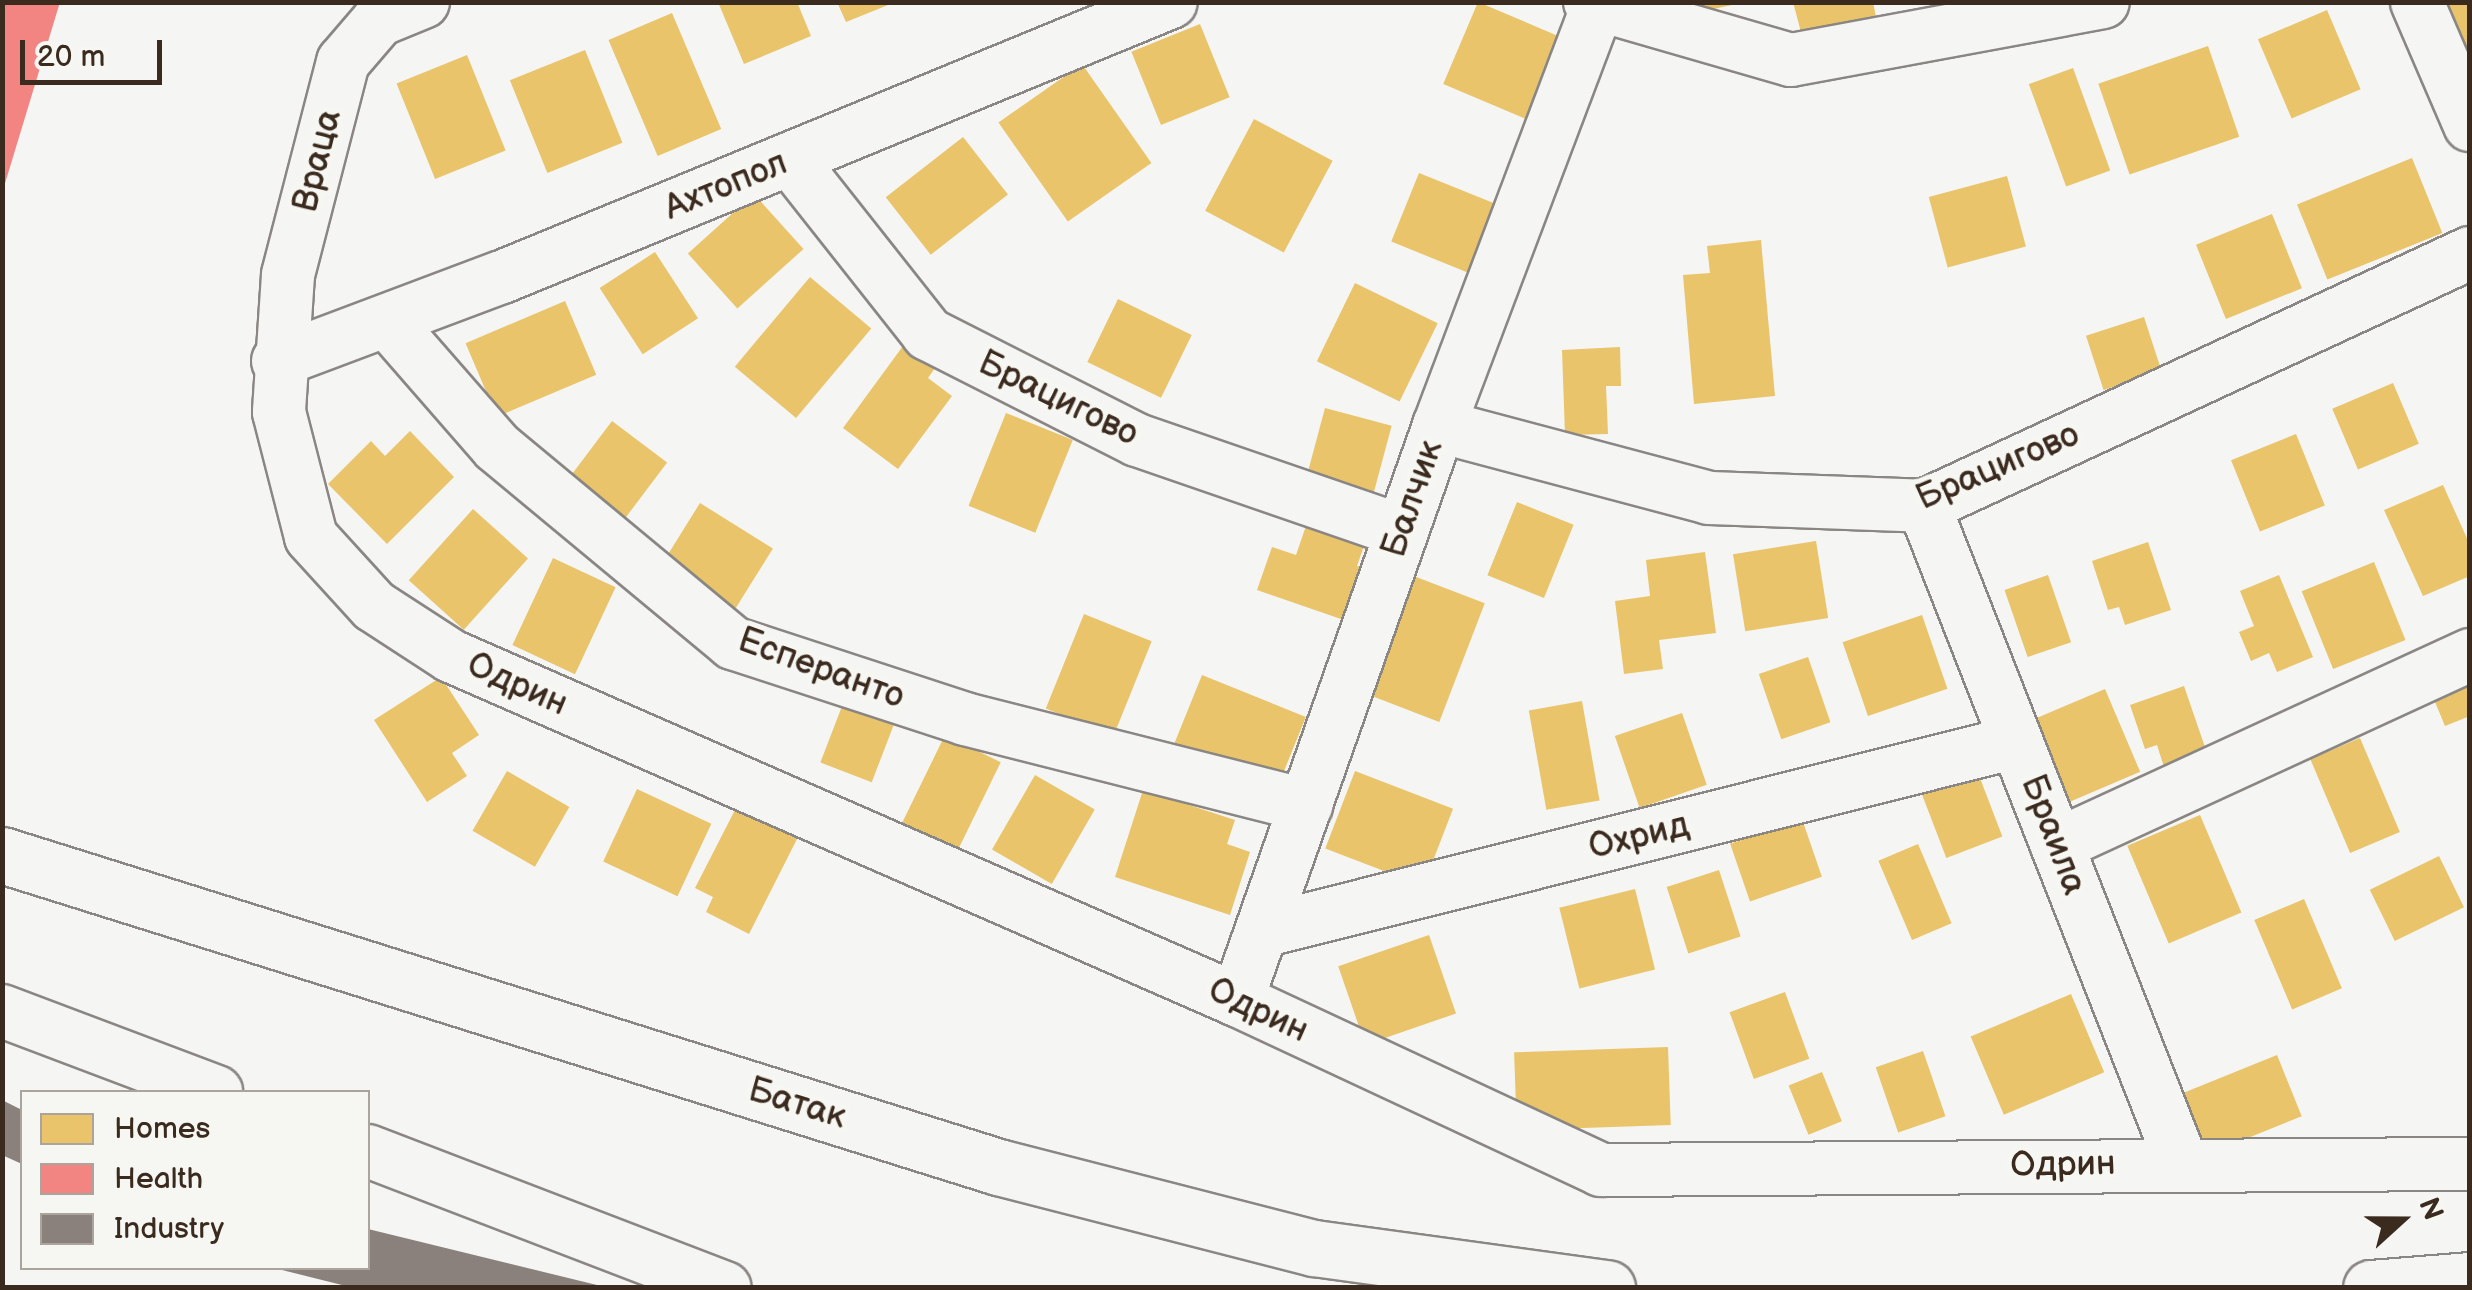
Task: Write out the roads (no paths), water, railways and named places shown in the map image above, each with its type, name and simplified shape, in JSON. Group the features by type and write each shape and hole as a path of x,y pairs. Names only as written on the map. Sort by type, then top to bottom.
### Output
{"street":[{"name":"Враца","path":"278,362 288,275 343,62 379,20 422,2"},
{"name":"Ахтопол","path":"278,362 790,159 1171,2"},
{"path":"1595,3 1790,60 2103,2"},
{"path":"2417,2 2470,124"},
{"name":"Балчик","path":"1237,1000 1439,426 1595,3"},
{"name":"Брацигово","path":"790,159 928,334 1138,440 1402,532"},
{"name":"Брацигово","path":"1439,426 1709,498 1924,506 2470,253"},
{"name":"Есперанто","path":"387,321 497,446 734,643 965,718 1306,806"},
{"name":"Одрин","path":"278,362 278,412 311,537 374,606 451,656 1237,1000 1600,1170 2470,1164"},
{"name":"Браила","path":"1924,506 2182,1164"},
{"path":"2057,845 2470,655"},
{"name":"Охрид","path":"1262,932 2016,742"},
{"name":"Батак","path":"2,855 998,1167 1314,1248 1607,1288"},
{"path":"2,1011 211,1090"},
{"path":"370,1151 725,1288"},
{"path":"2371,1288 2470,1280"}]}
